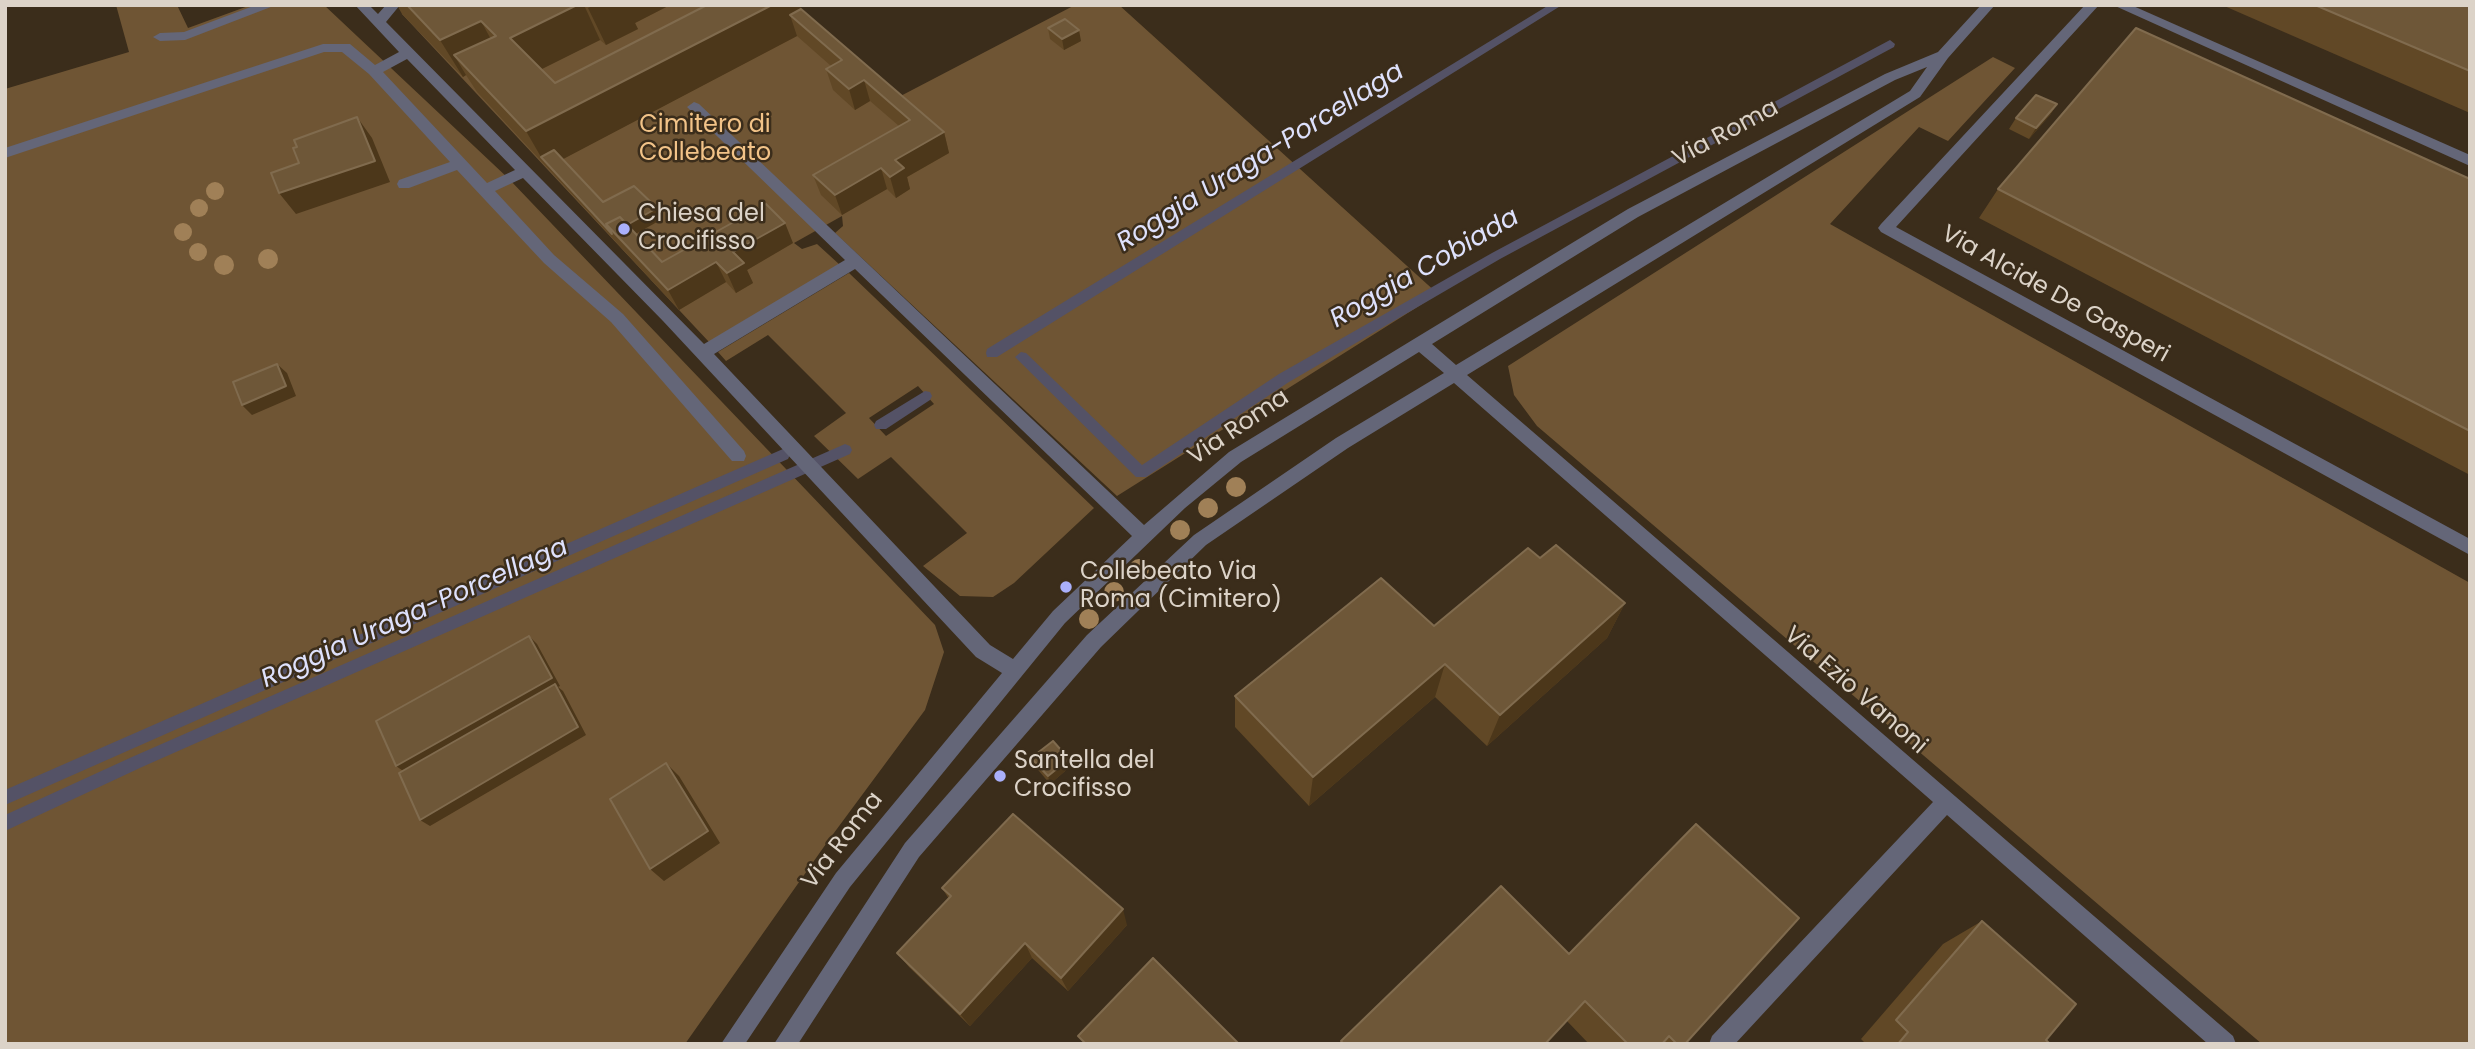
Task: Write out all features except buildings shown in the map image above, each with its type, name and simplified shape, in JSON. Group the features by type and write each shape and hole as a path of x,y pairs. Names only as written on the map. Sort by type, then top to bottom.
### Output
{"street":[{"path":"160,37 185,36 270,5"},
{"path":"361,5 704,353 984,651 1014,670"},
{"path":"378,23 394,5"},
{"name":"Via Roma","path":"785,1044 912,850 1094,641 1130,604 1210,533 1342,443 1453,373 1915,94 1943,55 1989,5"},
{"name":"Via Alcide De Gasperi","path":"2093,5 1886,228 2470,548"},
{"path":"2119,5 2470,161"},
{"path":"5,153 323,48 345,47 374,71 550,259 617,318 738,456"},
{"path":"374,71 408,53"},
{"name":"Via Roma","path":"732,1044 843,880 1059,617 1143,536 1235,457 1633,214 1890,77 1943,55"},
{"path":"694,107 1143,536"},
{"path":"404,184 461,163"},
{"path":"486,189 525,171"},
{"path":"704,353 855,262"},
{"name":"Via Ezio Vanoni","path":"1420,343 2225,1044"},
{"path":"1720,1044 1946,803"}],"green space":[{"path":"116,5 177,5 188,28 251,5 324,5 509,179 935,625 944,652 925,710 828,841 685,1044 5,1044 5,89 129,52"},
{"name":"Cimitero di Collebeato","path":"421,5 779,5 891,101 1075,5 1119,5 1438,294 1117,496 835,233 843,226 842,216 794,243 802,249 817,244 840,265 709,342 402,14"},
{"path":"1993,57 2015,68 1948,141 1919,127 1830,224 2470,583 2470,1044 2262,1044 1537,426 1514,395 1508,366"},
{"path":"849,273 1094,508 1014,583 993,597 960,596 923,566 967,533 891,457 858,479 814,436 846,413 768,335 726,361 718,352","holes":["918,386 934,404 886,436 869,418"]}],"waterway":[{"name":"Roggia Uraga-Porcellaga","path":"992,353 1557,5"},
{"name":"Roggia Cobiada","path":"1021,357 1141,473 1284,378 1496,256 1890,44"},
{"name":"Roggia Uraga-Porcellaga","path":"881,425 925,396"},
{"name":"Roggia Uraga-Porcellaga","path":"5,823 137,762 845,450"},
{"name":"Roggia Cobiada","path":"5,798 783,455"}],"place":[{"name":"Chiesa del Crocifisso","path":"624,229"},
{"name":"Collebeato Via Roma (Cimitero)","path":"1066,587"},
{"name":"Santella del Crocifisso","path":"1000,776"}]}
